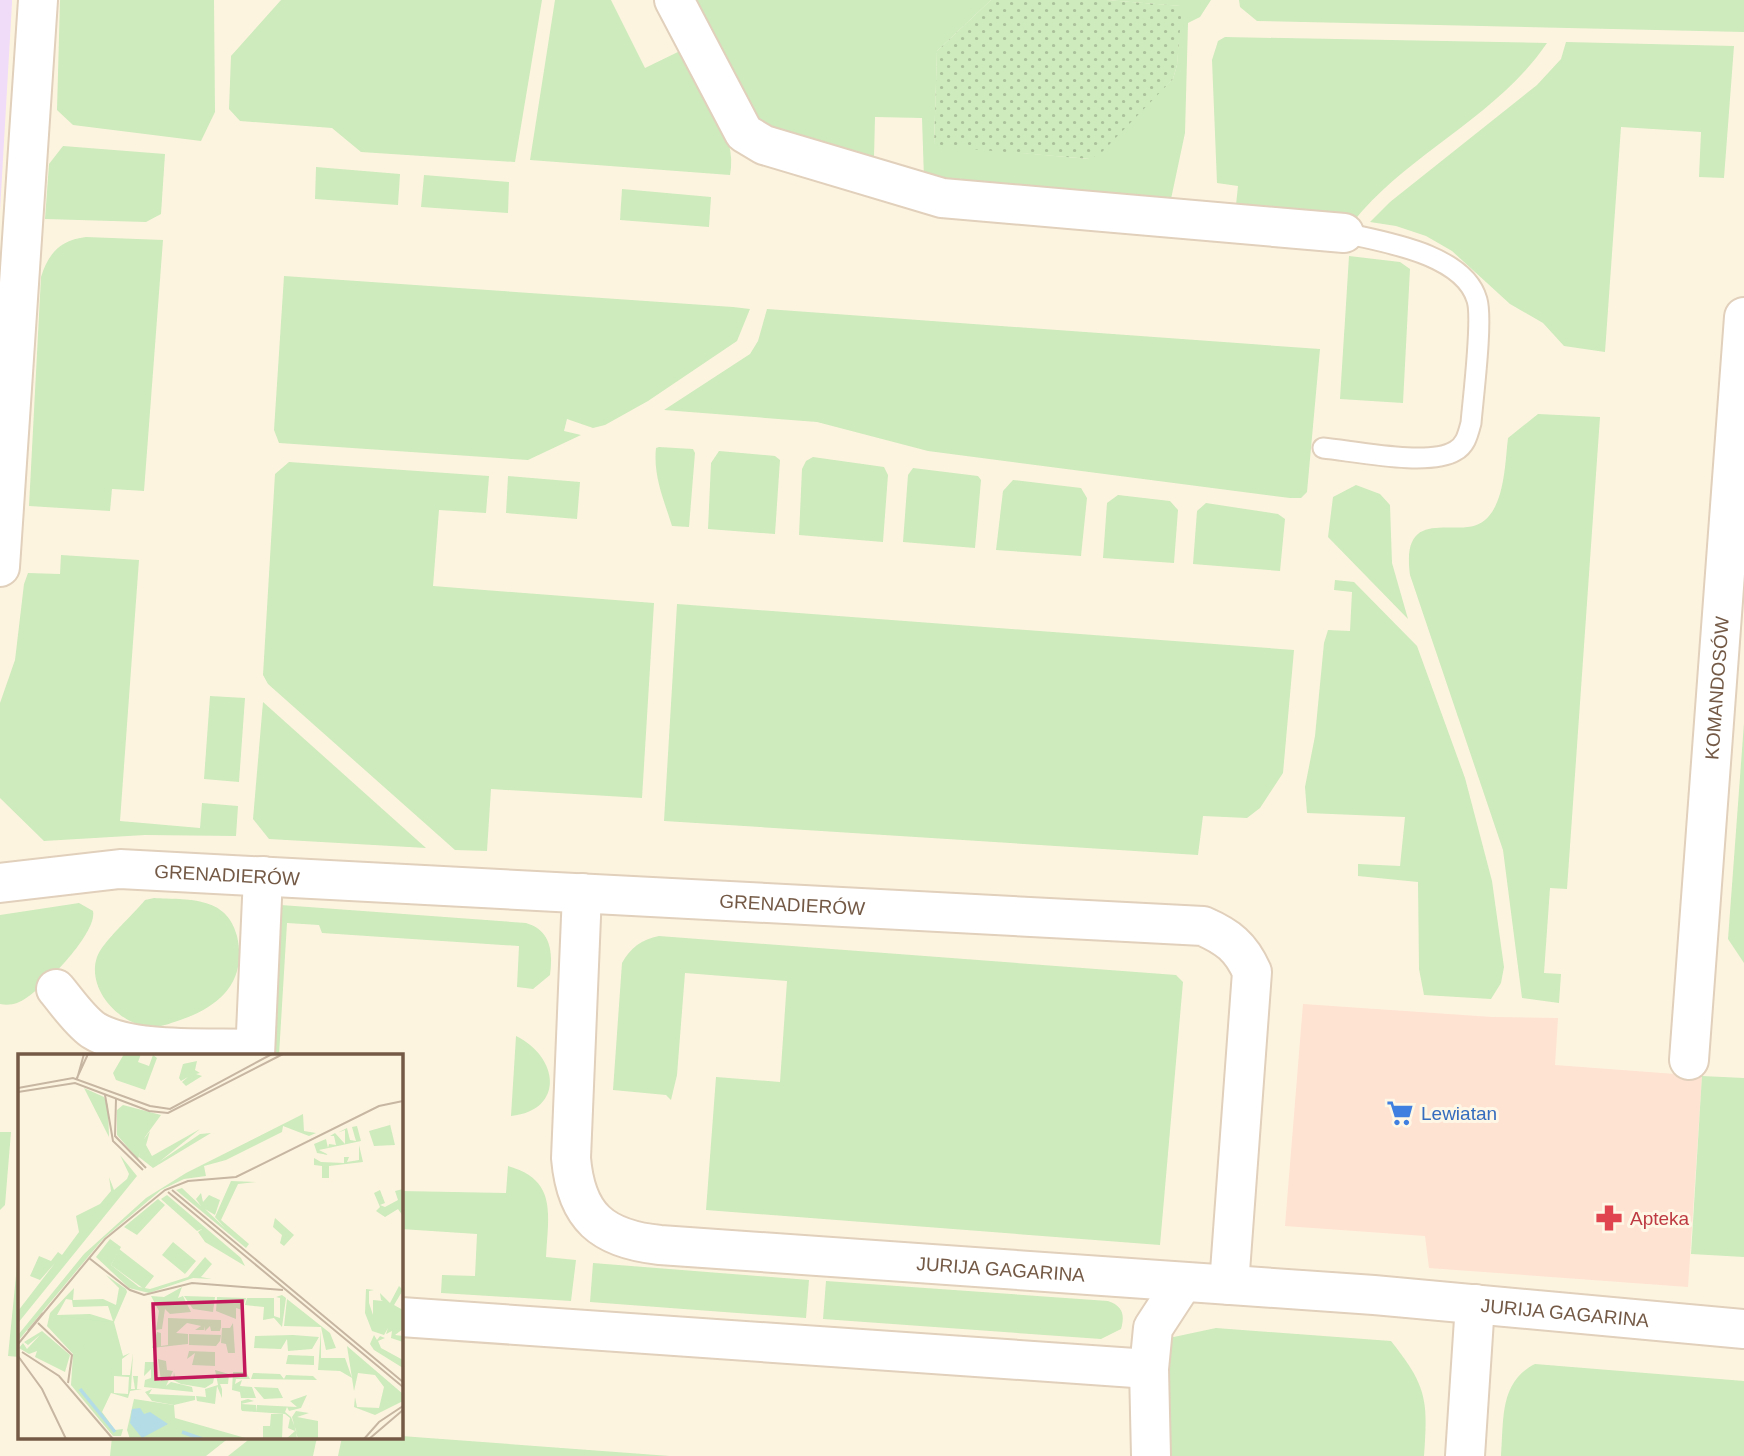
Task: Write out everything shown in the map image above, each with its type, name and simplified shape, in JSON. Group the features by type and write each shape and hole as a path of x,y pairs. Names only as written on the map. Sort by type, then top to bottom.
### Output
{"street":[{"path":"0,567 38,0"},
{"path":"674,0 744,133 764,145 942,198 1344,233"},
{"name":"KOMANDOSÓW","path":"1689,1060 1744,317"},
{"name":"GRENADIERÓW","path":"0,883 120,869 1203,926 1227,936 1244,952 1252,972 1229,1285"},
{"path":"56,989 90,1028 104,1036 157,1045 255,1052 263,876"},
{"name":"JURIJA GAGARINA","path":"582,893 572,1158 578,1200 598,1225 622,1238 660,1245 1475,1304 1744,1329"},
{"path":"1151,1456 1149,1369 1153,1328 1183,1282"},
{"path":"1465,1456 1475,1304"},
{"path":"402,1317 1149,1369"}],"lane":[{"path":"1323,448 1435,457 1455,452 1466,441 1471,423 1478,302 1465,278 1418,251 1388,241 1344,233"}],"shaded area":[{"path":"0,0 12,0 12,3 0,211"},
{"path":"1303,1004 1492,1017 1558,1018 1555,1065 1702,1076 1688,1287 1429,1268 1425,1236 1285,1226"}],"green space":[{"path":"60,0 214,0 215,112 201,141 73,125 57,110"},
{"path":"281,0 542,0 515,162 361,152 332,128 240,121 229,109 231,56"},
{"path":"555,0 611,0 645,68 682,50 724,127 731,159 730,175 530,160"},
{"path":"687,0 991,0 937,51 934,145 1089,159 1173,79 1177,65 1181,6 1106,0 1211,0 1200,17 1188,23 1185,133 1171,199 924,179 922,118 875,117 874,157 793,143 747,111"},
{"path":"991,0 1106,0 1182,6 1177,65 1173,79 1102,152 1090,159 934,146 937,51"},
{"path":"1239,0 1744,0 1744,32 1257,21 1240,7"},
{"path":"1225,37 1547,43 1527,69 1503,92 1399,175 1353,222 1329,212 1236,205 1238,186 1217,183 1212,60 1218,41"},
{"path":"1566,42 1734,46 1724,178 1699,177 1701,132 1621,127 1605,352 1564,346 1543,323 1510,304 1452,251 1426,236 1396,226 1370,222 1390,202 1537,85 1561,59"},
{"path":"63,146 165,154 161,214 146,222 45,219 49,164"},
{"path":"316,167 400,174 398,205 315,199"},
{"path":"424,175 509,182 508,213 421,207"},
{"path":"622,189 711,197 709,227 620,220"},
{"path":"86,237 163,240 144,491 112,489 110,511 29,506 41,277 47,261 56,250 69,241"},
{"path":"1349,256 1400,262 1410,269 1403,403 1340,399"},
{"path":"284,276 750,309 737,341 648,401 605,425 593,428 567,419 564,431 581,435 528,460 279,443 274,430"},
{"path":"767,309 1320,349 1307,492 1301,498 1290,498 928,451 817,422 664,410 750,354 758,341"},
{"path":"1538,414 1600,417 1567,889 1550,888 1544,973 1561,974 1559,1003 1522,998 1503,850 1410,575 1409,552 1414,538 1423,531 1474,526 1492,513 1503,482 1508,438"},
{"path":"656,448 693,449 695,453 689,527 672,526 658,478 655,458"},
{"path":"719,451 775,456 780,460 775,534 708,529 711,463"},
{"path":"813,457 884,467 888,475 883,542 799,535 802,469 806,461"},
{"path":"289,462 489,476 486,513 439,510 433,586 654,603 642,798 491,789 487,851 455,850 268,684 263,675 275,474"},
{"path":"913,468 978,476 981,480 975,548 903,542 908,475"},
{"path":"508,476 580,482 577,519 506,513"},
{"path":"1013,480 1081,488 1087,498 1081,556 996,550 1003,491"},
{"path":"1356,485 1380,494 1390,505 1392,563 1408,619 1328,537 1333,497"},
{"path":"1118,495 1170,501 1178,510 1174,563 1103,558 1107,503"},
{"path":"1206,503 1278,514 1285,519 1280,571 1193,564 1197,511"},
{"path":"61,555 139,560 120,821 200,828 202,803 238,806 236,836 145,835 44,841 0,798 0,703 15,660 24,584 28,573 60,574"},
{"path":"1335,580 1354,582 1417,646 1465,778 1492,881 1504,967 1501,983 1491,999 1424,995 1419,969 1418,882 1358,876 1358,864 1400,866 1405,817 1307,813 1305,787 1315,736 1324,643 1328,630 1350,631 1352,592 1334,590"},
{"path":"677,604 1294,650 1283,773 1260,808 1247,818 1203,816 1198,855 664,821"},
{"path":"210,696 245,698 239,782 204,779"},
{"path":"263,702 426,848 269,839 253,819"},
{"path":"1744,723 1744,963 1728,939"},
{"path":"145,900 192,900 215,906 232,923 239,952 235,978 220,998 197,1013 152,1027 128,1020 108,1004 96,981 95,969 97,957 105,943"},
{"path":"79,903 93,911 92,921 77,948 52,976 26,998 15,1004 0,1004 0,915"},
{"path":"281,905 526,923 545,936 550,950 550,975 533,989 517,987 519,946 322,933 319,925 287,923 279,1054 271,1054 275,913"},
{"path":"659,936 1176,975 1183,982 1160,1245 706,1210 716,1077 780,1082 787,981 685,973 677,1075 671,1100 666,1095 613,1090 622,963 637,945"},
{"path":"516,1036 530,1045 541,1057 548,1069 550,1082 548,1094 541,1104 528,1112 511,1116"},
{"path":"1702,1076 1744,1078 1744,1257 1691,1254"},
{"path":"0,1132 11,1132 5,1205 0,1210"},
{"path":"508,1166 524,1172 543,1190 548,1213 546,1257 576,1260 571,1301 441,1293 442,1275 475,1276 477,1234 402,1229 402,1191 506,1193"},
{"path":"593,1263 809,1280 806,1318 590,1302"},
{"path":"17,1266 18,1266 18,1357 8,1356"},
{"path":"826,1281 1108,1301 1120,1308 1123,1315 1122,1324 1121,1329 1101,1339 823,1319"},
{"path":"1216,1328 1391,1341 1412,1370 1422,1394 1426,1421 1424,1456 1162,1456 1169,1338"},
{"path":"1535,1364 1744,1381 1744,1456 1501,1456 1509,1392 1523,1372"},
{"path":"402,1436 670,1456 338,1456 342,1438"},
{"path":"112,1438 229,1438 206,1456 110,1456"},
{"path":"251,1438 317,1438 313,1456 228,1456"}],"place":[{"name":"Lewiatan","path":"1400,1113"},
{"name":"Apteka","path":"1609,1218"}]}
